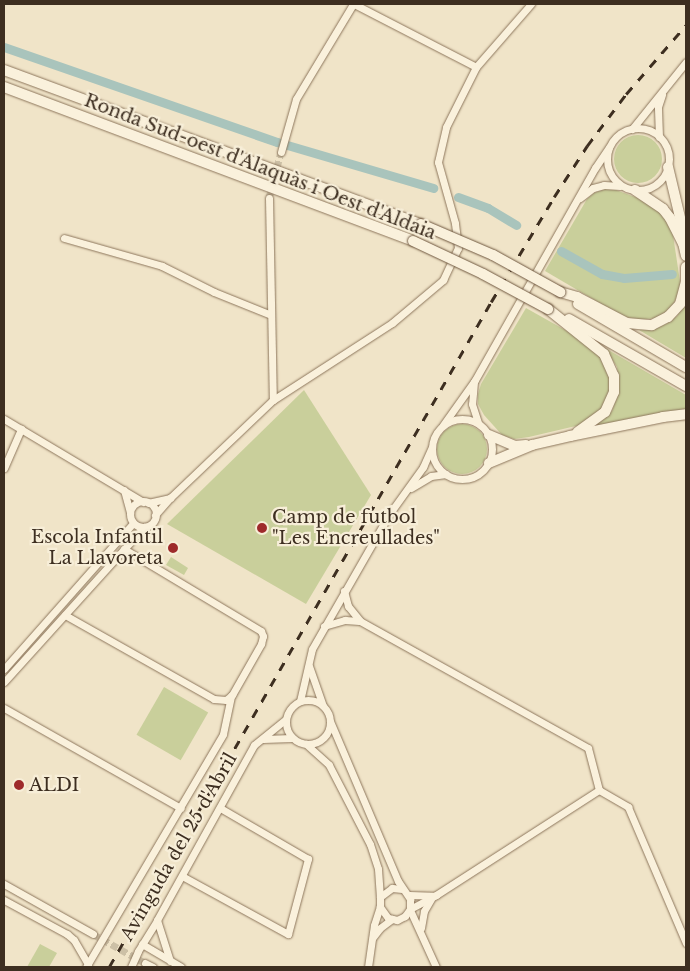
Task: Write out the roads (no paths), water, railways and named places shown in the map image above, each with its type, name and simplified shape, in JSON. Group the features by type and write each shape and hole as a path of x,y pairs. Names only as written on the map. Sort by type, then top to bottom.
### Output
{"main road":[{"name":"Ronda Sud-oest d'Alaquàs i Oest d'Aldaia","path":"4,70 421,224 493,255 560,292 686,367"},
{"name":"Ronda Sud-oest d'Alaquàs i Oest d'Aldaia","path":"4,87 413,241 483,274 686,386"},
{"path":"668,167 682,225 686,256"},
{"path":"635,190 663,209 683,243"},
{"path":"560,292 577,297 627,323 652,325 668,317 680,304 686,281 686,267"},
{"path":"548,309 604,354 614,376 614,392 605,412 570,436"},
{"path":"489,463 532,445 663,416 686,414"},
{"path":"489,434 515,446 532,445"}],"street":[{"path":"281,152 296,99 353,4 476,68"},
{"path":"4,682 144,527 152,524 155,515 170,498 273,400 396,321 443,280 458,248 455,223 438,162 446,127 476,68 531,4"},
{"path":"632,129 686,62"},
{"path":"574,204 593,188 604,185 622,186 635,190 652,187 659,182 668,167 668,151 659,136 658,107 665,88"},
{"path":"300,701 310,652 324,626 390,513 409,490 423,467 434,439 474,380 574,204 609,147 618,135 632,129 642,128 659,136"},
{"path":"609,147 608,169 622,186"},
{"path":"269,198 273,400"},
{"path":"64,238 162,266 214,292 271,315"},
{"path":"409,490 426,478 446,474 465,479 475,476 489,463 492,454 489,434 478,423 472,404 474,380"},
{"path":"443,425 460,418 478,423"},
{"path":"4,419 146,502 154,508 155,515"},
{"path":"4,468 21,429"},
{"path":"432,447 436,463 446,474"},
{"path":"124,490 133,523 144,527"},
{"path":"130,515 132,507 146,502 170,498"},
{"path":"4,669 133,523"},
{"path":"87,966 223,734 232,695 261,644 263,636 261,631 124,549"},
{"path":"344,591 348,606 360,621 588,748 599,790 628,807 686,943"},
{"path":"65,615 214,699 226,700 232,695"},
{"path":"324,626 345,620 360,621"},
{"path":"308,663 323,706 402,889 408,895 410,909 422,932 436,967"},
{"path":"323,706 315,701 300,701 290,708 286,719 287,729 292,738 306,744 328,765 370,844 378,868 380,907 368,967"},
{"path":"4,708 181,808"},
{"name":"Avinguda del 25 d'Abril","path":"131,967 142,944 158,920 256,742 286,719"},
{"path":"306,744 312,744 323,738 330,721"},
{"name":"Avinguda del 25 d'Abril","path":"256,742 266,738 292,738"},
{"path":"373,937 380,928 392,919 401,918 410,909 433,897 599,790"},
{"path":"182,876 288,934 308,859 220,808"},
{"path":"4,884 93,934"},
{"path":"380,897 392,888 402,889"},
{"path":"408,895 433,897"},
{"path":"422,932 422,918 433,897"},
{"path":"4,900 67,934 74,940 87,966"},
{"path":"380,907 384,915 392,919"},
{"path":"401,918 422,932"},
{"path":"158,920 170,961"},
{"path":"142,944 181,967"},
{"path":"145,962 153,967"}],"waterway":[{"path":"4,47 277,142 433,188"},
{"path":"458,197 488,208 516,225"},
{"path":"561,251 602,274 624,278 672,274"}],"tunnel":[{"path":"269,198 281,152"},
{"path":"93,934 145,963"}],"railway":[{"path":"109,967 491,302 554,197 587,146 626,94 686,25"}],"place":[{"name":"Camp de futbol \"Les Encreullades\"","path":"262,528"},
{"name":"Escola Infantil La Llavoreta","path":"173,548"},
{"name":"ALDI","path":"19,785"}]}
